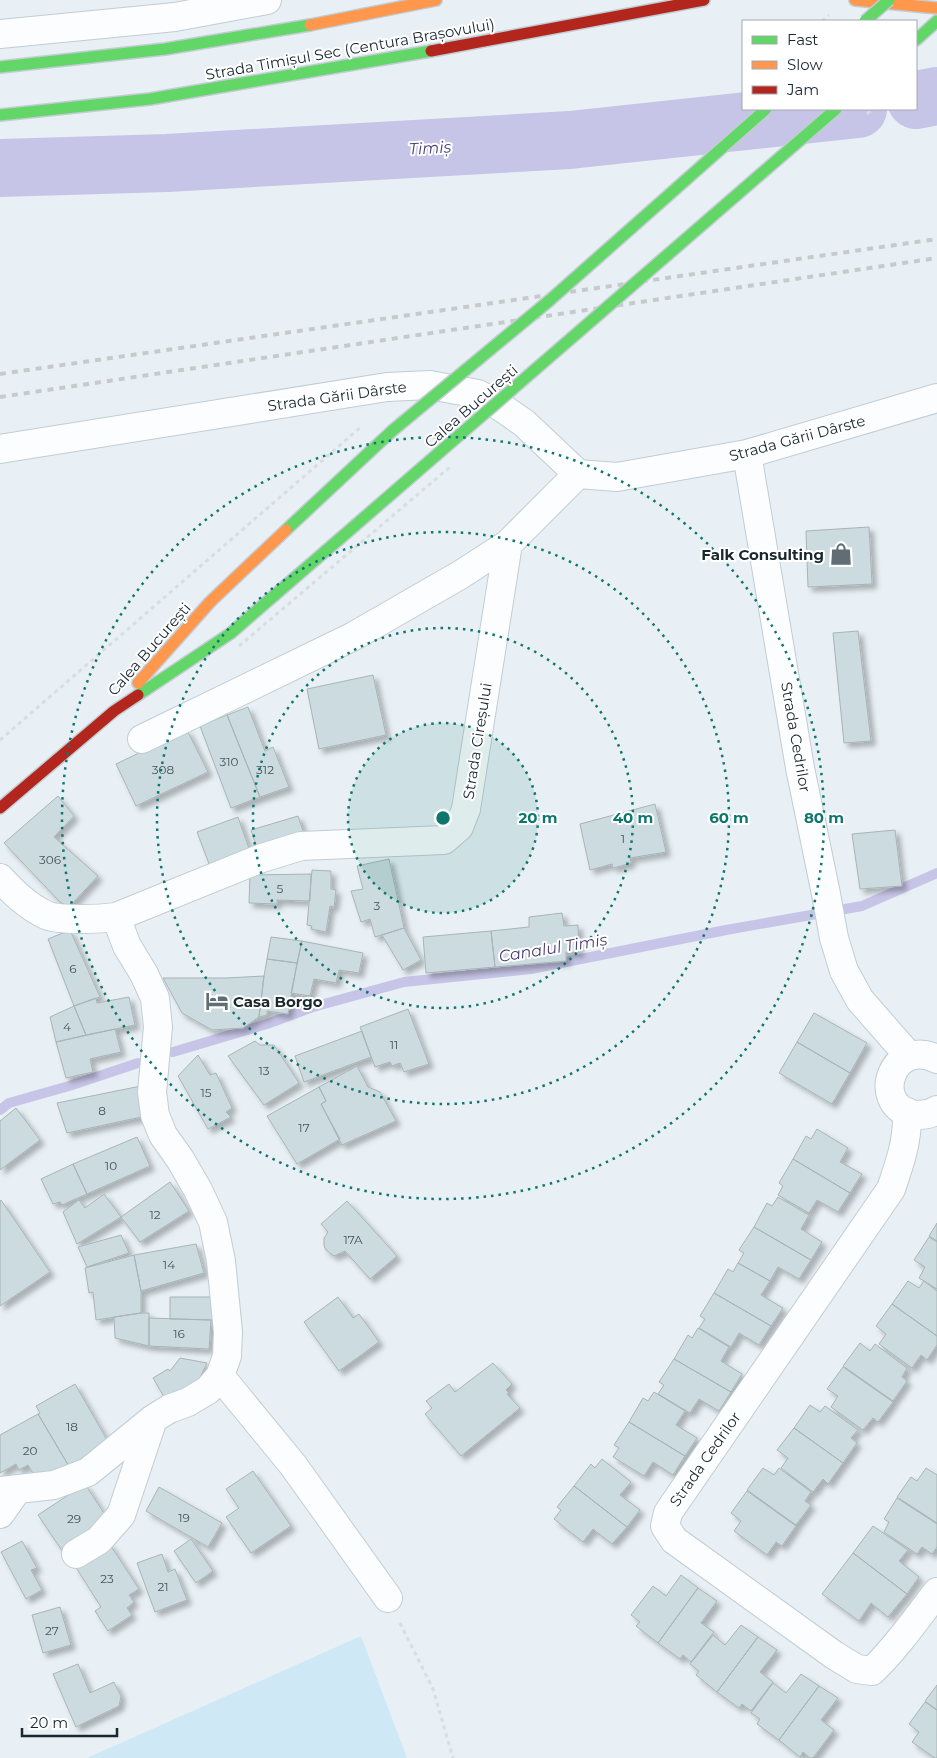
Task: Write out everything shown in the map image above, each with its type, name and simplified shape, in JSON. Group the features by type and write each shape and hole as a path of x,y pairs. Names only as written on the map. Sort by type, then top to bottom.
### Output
{"main road":[{"name":"Strada Timișul Sec (Centura Brașovului)","path":"0,67 143,52 324,23 436,0"},
{"name":"Strada Timișul Sec (Centura Brașovului)","path":"0,115 150,99 401,57 704,0"},
{"path":"855,0 909,3 937,8"},
{"path":"866,20 889,0"},
{"path":"917,39 937,21"},
{"name":"Calea București","path":"114,711 210,602 392,431 550,300 765,110"},
{"name":"Calea București","path":"0,808 114,711 231,633 835,110"}],"street":[{"path":"0,34 175,17 267,0"},
{"name":"Strada Gării Dârste","path":"0,449 387,387 430,385 478,394 502,407 524,424 578,474 617,477 747,454 937,398"},
{"name":"Strada Cedrilor","path":"747,454 800,768 834,938 844,971 860,1000 909,1056"},
{"path":"142,738 354,636 460,575 508,544 578,474"},
{"name":"Strada Cireșului","path":"0,878 15,895 47,916 80,919 116,917 262,858 301,846 444,840 459,827 466,809 508,544"},
{"path":"0,1514 8,1490 54,1485 88,1472 153,1419 208,1390 220,1376 227,1356 228,1332 221,1261 213,1222 198,1190 163,1135 155,1115 152,1092 158,1027 155,998 144,974 127,946 116,917"},
{"path":"937,1059 919,1054 909,1056 900,1061 890,1078 892,1098 898,1106 916,1115 927,1115 937,1110"},
{"name":"Strada Cedrilor","path":"907,1112 905,1145 891,1189 674,1504 668,1513 665,1526 674,1540 856,1669 872,1671 891,1652 937,1592"},
{"path":"220,1376 293,1465 388,1598"},
{"path":"76,1554 99,1540 121,1515 153,1419"}],"path":[{"path":"388,1598 433,1689 453,1758"}],"shaded area":[{"path":"361,1636 407,1758 87,1758"}],"building":[{"path":"869,527 872,584 808,587 806,531"},
{"path":"858,631 871,741 844,743 833,633"},
{"path":"373,675 386,735 319,749 307,689"},
{"path":"248,707 265,751 273,747 289,787 260,797 227,715"},
{"path":"227,715 260,797 231,808 200,726"},
{"path":"187,730 208,772 136,806 116,764"},
{"path":"58,796 74,816 54,837 98,876 69,907 60,902 4,843"},
{"path":"655,804 666,852 630,858 631,863 613,868 612,864 590,870 580,824"},
{"path":"298,816 305,837 258,852 251,830"},
{"path":"238,817 251,854 211,869 197,832"},
{"path":"895,830 902,886 860,889 852,834"},
{"path":"389,859 404,928 375,937 370,919 361,922 351,891 363,889 357,866"},
{"path":"312,870 331,871 331,889 336,890 334,907 330,906 326,932 311,929 312,926 307,925"},
{"path":"311,874 310,901 277,900 277,904 249,903 250,875"},
{"path":"562,913 564,926 578,925 579,953 566,952 566,961 495,967 491,931 529,927 529,917"},
{"path":"404,928 421,960 403,970 382,935"},
{"path":"70,930 100,997 74,1006 48,939"},
{"path":"491,931 495,967 426,973 423,937"},
{"path":"271,937 302,941 297,963 267,959"},
{"path":"302,941 363,953 359,973 339,970 336,983 314,979 310,996 291,993"},
{"path":"267,959 297,963 288,1014 267,1011 267,1015 259,1017"},
{"path":"264,976 259,1017 243,1028 212,1030 182,1013 163,978 226,978"},
{"path":"129,997 135,1025 86,1035 74,1006 96,998 97,1003"},
{"path":"74,1006 86,1035 56,1042 50,1017"},
{"path":"408,1009 429,1064 404,1072 400,1063 392,1066 390,1062 375,1067 360,1027"},
{"path":"814,1013 867,1043 850,1073 797,1042"},
{"path":"115,1029 121,1052 90,1059 93,1072 66,1078 56,1042"},
{"path":"362,1031 371,1057 304,1082 295,1056"},
{"path":"255,1041 260,1045 274,1045 299,1083 264,1105 228,1056"},
{"path":"797,1042 850,1073 832,1104 779,1073"},
{"path":"198,1055 210,1075 216,1073 232,1108 226,1112 231,1117 208,1129 178,1076"},
{"path":"357,1066 368,1087 380,1092 396,1121 342,1145 321,1104 326,1101 319,1087"},
{"path":"141,1086 146,1116 67,1133 57,1103"},
{"path":"319,1087 326,1101 321,1104 340,1139 297,1164 267,1116"},
{"path":"16,1108 40,1140 0,1170 0,1121"},
{"path":"817,1129 848,1148 840,1162 862,1174 850,1193 793,1159 806,1136 811,1139"},
{"path":"137,1137 150,1166 87,1194 73,1164"},
{"path":"793,1159 850,1193 838,1212 817,1200 809,1213 778,1195 783,1186 779,1183"},
{"path":"73,1164 87,1194 62,1205 60,1202 53,1204 41,1179"},
{"path":"170,1182 189,1211 140,1242 121,1217"},
{"path":"104,1194 121,1217 77,1244 63,1212 79,1200 85,1208"},
{"path":"778,1197 809,1215 801,1229 822,1242 811,1260 754,1227 767,1203 772,1206"},
{"path":"0,1201 50,1272 0,1306"},
{"path":"347,1201 397,1256 370,1279 345,1251 334,1256 324,1246 324,1238 328,1232 321,1224"},
{"path":"937,1223 937,1241 929,1236"},
{"path":"754,1227 811,1260 799,1279 778,1267 770,1281 738,1263 744,1253 739,1250"},
{"path":"121,1235 129,1253 87,1267 78,1247"},
{"path":"929,1237 937,1242 937,1289 919,1278 925,1267 914,1260"},
{"path":"196,1244 204,1273 141,1291 134,1255"},
{"path":"134,1255 141,1291 141,1313 96,1320 93,1292 89,1293 85,1268"},
{"path":"738,1263 770,1281 761,1295 783,1308 771,1326 714,1293 728,1269 733,1272"},
{"path":"908,1281 919,1288 924,1281 937,1291 937,1336 892,1304"},
{"path":"714,1293 771,1326 759,1345 739,1333 731,1347 699,1328 705,1319 700,1316"},
{"path":"170,1297 212,1297 214,1320 170,1319"},
{"path":"338,1297 353,1318 359,1314 379,1342 339,1371 304,1322"},
{"path":"892,1304 937,1336 937,1345 927,1360 921,1355 912,1368 879,1344 886,1334 876,1326"},
{"path":"149,1313 149,1346 115,1338 114,1317"},
{"path":"149,1318 211,1320 209,1349 149,1346"},
{"path":"698,1328 729,1347 721,1361 742,1374 731,1392 674,1359 688,1335 692,1338"},
{"path":"860,1343 870,1351 875,1344 907,1368 902,1377 907,1381 893,1401 843,1366"},
{"path":"180,1358 207,1363 198,1382 167,1402 153,1378 168,1369 170,1371"},
{"path":"674,1359 731,1392 719,1411 699,1399 690,1413 658,1394 664,1385 659,1382"},
{"path":"493,1363 512,1384 506,1390 509,1393 507,1394 520,1408 461,1456 425,1414 432,1408 426,1401 449,1384 455,1392"},
{"path":"843,1367 893,1402 878,1422 873,1418 863,1430 831,1407 838,1396 827,1389"},
{"path":"75,1384 110,1445 70,1468 38,1414 40,1413 36,1406"},
{"path":"654,1392 685,1411 676,1425 697,1438 685,1456 629,1422 643,1398 648,1401"},
{"path":"810,1405 820,1412 825,1406 858,1430 851,1438 857,1443 843,1463 794,1428"},
{"path":"38,1414 70,1468 40,1485 28,1465 19,1470 16,1464 0,1473 0,1435"},
{"path":"629,1422 685,1456 673,1475 653,1462 644,1476 613,1457 619,1448 614,1445"},
{"path":"794,1428 843,1463 828,1484 823,1479 813,1492 781,1468 788,1458 777,1450"},
{"path":"602,1459 631,1482 620,1495 640,1510 627,1527 574,1486 591,1464 595,1468"},
{"path":"763,1468 774,1475 779,1468 811,1492 805,1501 811,1505 796,1525 747,1490"},
{"path":"926,1468 937,1475 937,1523 897,1497 911,1477 917,1481"},
{"path":"253,1471 291,1526 251,1553 226,1517 239,1508 226,1489"},
{"path":"85,1484 109,1521 63,1552 38,1515"},
{"path":"574,1486 627,1527 612,1544 593,1529 583,1542 554,1519 561,1510 557,1507"},
{"path":"159,1487 222,1523 208,1547 146,1511"},
{"path":"747,1491 796,1526 782,1546 776,1542 767,1555 734,1531 741,1521 731,1513"},
{"path":"897,1498 937,1524 937,1547 932,1554 922,1547 917,1554 884,1532 889,1522 884,1519"},
{"path":"873,1526 908,1550 899,1561 919,1577 907,1594 853,1553"},
{"path":"191,1539 213,1571 196,1583 174,1551"},
{"path":"22,1541 37,1568 31,1570 42,1590 26,1599 1,1552"},
{"path":"109,1543 139,1589 129,1595 134,1602 127,1608 132,1615 108,1631 95,1611 101,1607 75,1566"},
{"path":"853,1553 907,1594 888,1617 871,1603 859,1621 822,1594"},
{"path":"162,1554 168,1572 175,1569 187,1600 155,1612 137,1563"},
{"path":"681,1575 698,1588 658,1643 636,1626 640,1622 631,1615 653,1586 666,1596"},
{"path":"698,1588 717,1601 701,1623 714,1632 691,1662 683,1655 680,1659 658,1643"},
{"path":"60,1607 71,1645 43,1653 32,1615"},
{"path":"741,1625 758,1637 717,1692 696,1675 699,1671 690,1664 713,1635 725,1645"},
{"path":"758,1637 777,1650 760,1672 773,1682 751,1711 742,1704 739,1708 717,1692"},
{"path":"78,1664 90,1693 114,1682 121,1696 119,1706 76,1727 53,1674"},
{"path":"801,1674 819,1686 779,1740 757,1724 760,1719 751,1713 773,1683 786,1693"},
{"path":"937,1685 937,1710 925,1701"},
{"path":"819,1686 838,1698 821,1720 834,1730 813,1758 810,1758 803,1752 800,1757 779,1740"},
{"path":"925,1702 937,1710 937,1758 912,1742 919,1732 909,1724"}],"waterway":[{"name":"Timiș","path":"917,100 937,96"},
{"name":"Timiș","path":"0,168 167,163 570,140 849,110"},
{"name":"Canalul Timiș","path":"173,1052 267,1024 313,1007 404,982 531,969 726,930 862,906 937,873"},
{"name":"Canalul Timiș","path":"0,1110 9,1103 69,1086 138,1063"}],"railway":[{"path":"0,374 937,239"},
{"path":"0,397 937,258"}],"traffic: fast":[{"path":"866,20 889,0"},
{"path":"917,39 937,21"},
{"path":"0,67 165,49 310,25"},
{"path":"0,115 150,99 431,51"},
{"path":"392,431 550,300 765,110"},
{"path":"456,438 835,110"},
{"path":"286,530 392,431"},
{"path":"138,695 231,633 456,438"}],"traffic: slow":[{"path":"310,25 436,0"},
{"path":"855,0 937,8"},
{"path":"138,683 210,602 286,530"}],"traffic: jam":[{"path":"431,51 704,0"},
{"path":"0,808 114,711 138,695"}],"place":[{"name":"Falk Consulting","path":"841,554"},
{"name":"Casa Borgo","path":"217,1001"}]}
